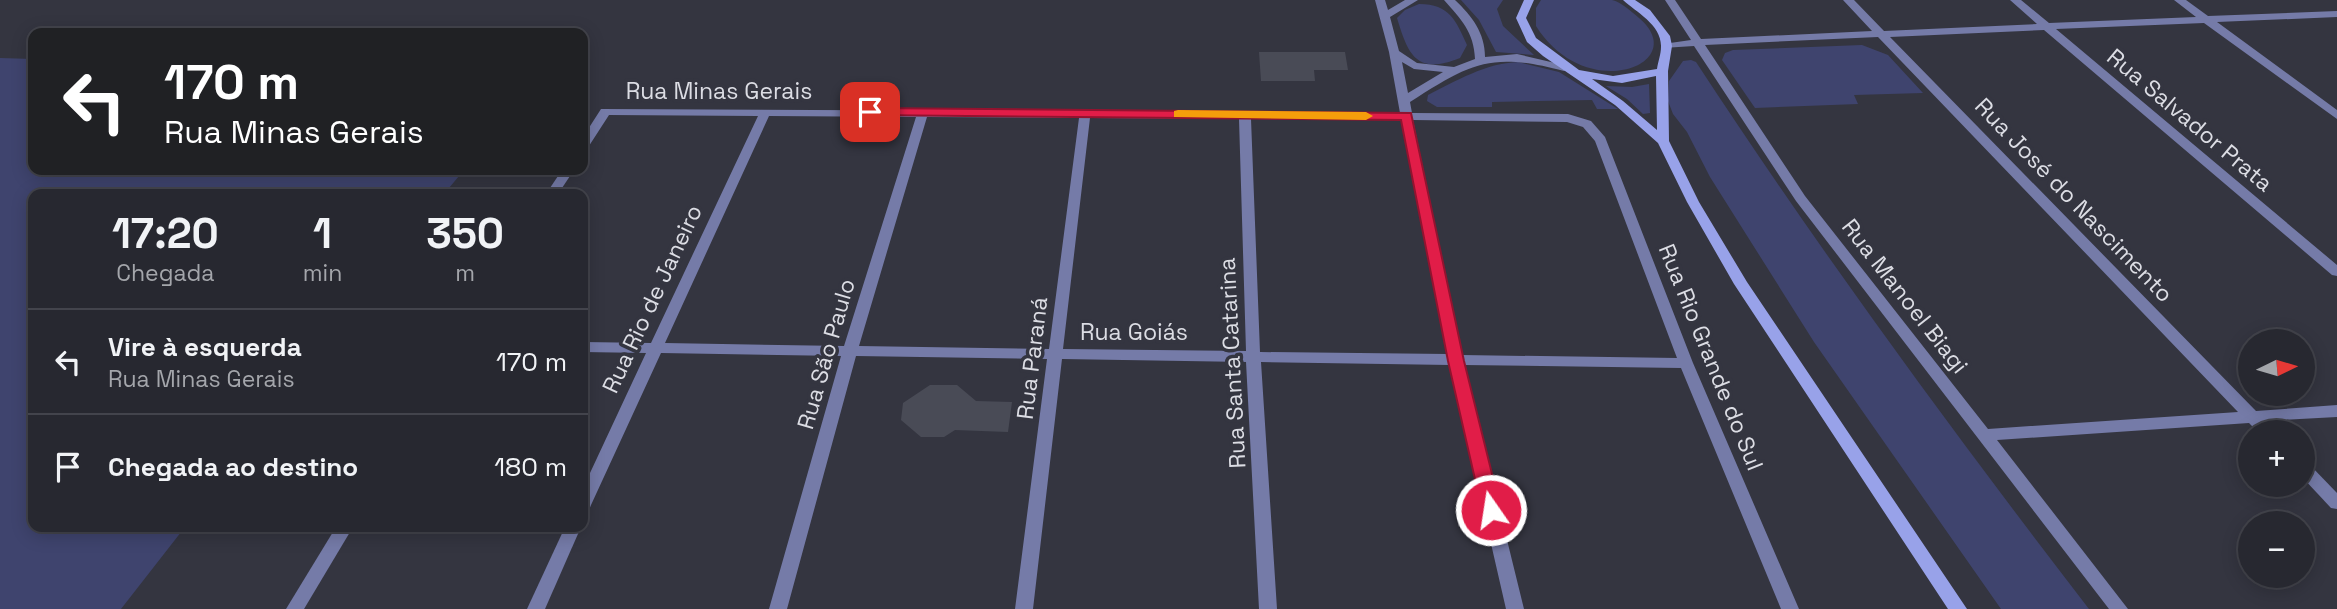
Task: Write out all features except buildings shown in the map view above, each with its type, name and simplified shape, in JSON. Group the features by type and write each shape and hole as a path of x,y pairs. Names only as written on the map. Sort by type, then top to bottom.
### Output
{"main road":[{"path":"1529,0 1521,18 1531,40 1564,68 1619,103 1663,141 1693,202 1741,284 1958,609"},
{"path":"1628,0 1657,23 1667,46 1662,71 1663,141"},
{"path":"1564,68 1598,79 1616,81 1662,71"}],"street":[{"path":"1380,0 1394,52 1456,361 1515,609"},
{"path":"1384,16 1413,0"},
{"path":"1449,0 1468,18 1477,32 1480,59"},
{"name":"Rua Manoel Biagi","path":"1670,0 1800,198 2119,609"},
{"name":"Rua José do Nascimento","path":"1848,0 2255,420"},
{"name":"Rua Salvador Prata","path":"2015,0 2337,272"},
{"path":"2179,0 2337,115"},
{"path":"1667,46 1697,42 2337,14"},
{"path":"1394,52 1414,66 1452,70"},
{"path":"1405,109 1452,70 1480,59 1540,60 1564,68"},
{"name":"Rua Minas Gerais","path":"588,138 605,111 1245,115 1405,109 1568,118 1587,124"},
{"name":"Rua Rio de Janeiro","path":"588,494 765,112"},
{"name":"Rua São Paulo","path":"778,609 850,350 923,112"},
{"name":"Rua Paraná","path":"1024,609 1085,113"},
{"name":"Rua Santa Catarina","path":"1245,115 1253,355 1268,609"},
{"name":"Rua Rio Grande do Sul","path":"1587,124 1601,141 1686,363 1790,609"},
{"name":"Rua Goiás","path":"588,347 1686,363"},
{"path":"1983,435 2337,411"},
{"path":"2315,480 2337,503"},
{"path":"295,609 342,532"},
{"path":"536,609 571,532"}],"shaded area":[{"path":"1461,0 1503,0 1497,9 1503,26 1534,55 1496,52 1479,20"},
{"path":"1541,0 1615,1 1639,18 1652,35 1653,50 1643,62 1626,69 1605,71 1581,65 1557,51 1536,26 1536,8"},
{"path":"1419,4 1438,7 1455,21 1467,45 1460,58 1445,63 1424,63 1410,51 1397,18 1405,10"},
{"path":"1862,45 1888,55 1923,93 1854,95 1858,104 1755,108 1722,60 1725,53 1733,50"},
{"path":"0,58 28,59 28,175 460,175 448,189 28,189 28,532 181,532 121,609 0,609"},
{"path":"1683,61 1696,62 1887,339 2089,609 2001,609 1814,342 1710,177 1687,132 1673,114 1668,101 1669,81"},
{"path":"1518,62 1559,72 1618,109 1597,109 1592,100 1492,102 1492,107 1437,107 1427,101 1428,95 1472,74 1494,66"},
{"path":"1649,84 1650,113 1643,114 1627,99 1606,86 1632,87"}],"slow traffic":[{"path":"1178,114 1366,116"}],"route":[{"path":"870,112 1406,116 1456,361 1491,510"}]}
